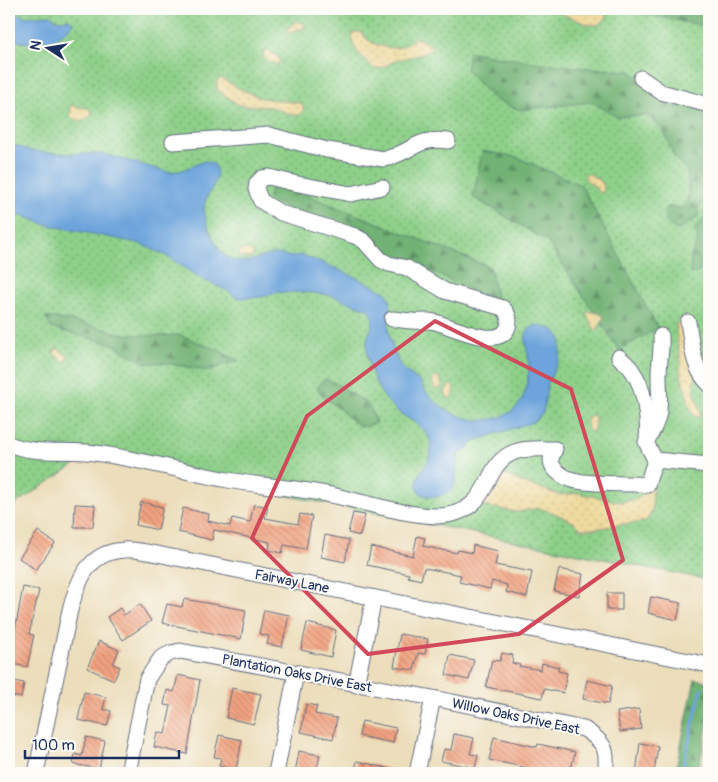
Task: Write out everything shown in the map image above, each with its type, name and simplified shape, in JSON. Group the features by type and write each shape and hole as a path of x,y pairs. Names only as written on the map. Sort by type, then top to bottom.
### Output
{"street":[{"path":"641,78 661,92 709,104"},
{"path":"173,142 269,135 327,150 384,159 391,158 424,141 434,139 448,141"},
{"path":"382,187 351,194 269,177 262,178 257,183 256,189 261,201 281,213 355,236 364,241 381,260 407,268 445,291 503,308 509,318 506,332 493,338 483,337 433,321 411,322 392,319"},
{"path":"688,322 694,362 702,377 709,384"},
{"path":"646,442 656,426 661,406 659,372 662,353 661,336"},
{"path":"9,444 22,450 94,453 229,480 339,496 427,516 448,515 465,510 479,498 499,462 511,454 528,450 555,449 551,460 553,466 559,473 572,480 647,485 655,460 646,442 648,424 645,401 634,372 620,357"},
{"path":"655,460 709,465"},
{"name":"Fairway Lane","path":"36,773 76,589 88,566 103,554 124,550 147,552 709,665"},
{"path":"356,685 374,598"},
{"name":"Plantation Oaks Drive East","path":"128,773 146,679 161,658 171,653 180,651 433,698"},
{"path":"276,773 296,673"},
{"path":"417,773 433,698"},
{"name":"Willow Oaks Drive East","path":"433,698 584,729 596,737 605,747 605,773"}],"highlighted area":[{"path":"435,321 571,389 623,560 519,634 368,654 252,538 307,416"}],"green space":[{"path":"9,9 659,9 709,18 709,580 88,456 9,508"},
{"path":"621,9 709,9 709,27"},
{"path":"469,51 550,64 631,71 647,88 709,107 709,190 706,201 698,207 698,216 679,230 674,229 665,218 666,208 681,208 686,203 689,193 687,171 674,157 664,131 648,115 617,117 593,102 520,110 495,100 466,70"},
{"path":"482,151 516,157 581,185 658,328 619,350 547,241 473,197"},
{"path":"273,182 490,267 497,301 268,199"},
{"path":"709,215 708,244 703,264 700,272 690,274 691,256 698,240 695,228"},
{"path":"45,317 73,321 123,334 179,335 218,350 239,361 225,364 210,371 165,363 145,363 112,344 51,328"},
{"path":"325,379 332,381 367,403 376,423 363,427 351,420 325,398 318,390 320,383"},
{"path":"695,679 709,682 709,717 698,773 675,773"}],"sand":[{"path":"561,9 591,9 605,14 606,18 597,25 586,24 564,15 561,13"},
{"path":"298,21 305,24 304,28 292,33 287,32 287,29"},
{"path":"353,33 362,33 369,41 385,47 401,47 414,38 420,39 433,47 421,55 398,60 382,68 374,69 353,45"},
{"path":"266,50 278,56 280,61 278,64 271,63 265,59 263,55"},
{"path":"221,78 261,98 300,103 303,106 303,111 300,115 293,115 271,107 239,105 217,90 217,81"},
{"path":"71,105 88,108 92,114 86,120 73,119 70,117"},
{"path":"588,173 603,183 603,193 598,192 585,179 584,177"},
{"path":"240,250 252,251 254,255 248,258 241,257 239,255"},
{"path":"590,311 604,317 597,331 586,314"},
{"path":"682,319 697,376 694,381 694,391 700,418 692,414 680,371 681,359 676,325"},
{"path":"59,349 68,356 66,361 62,361 54,354 54,350"},
{"path":"434,377 440,377 441,389 435,389 432,383"},
{"path":"449,385 453,386 455,392 450,399 446,396 445,392"},
{"path":"591,415 595,416 595,424 591,432 588,430 587,420"},
{"path":"502,473 521,482 560,495 578,493 620,502 637,499 653,487 652,510 648,520 645,521 581,529 575,523 559,515 539,508 517,512 483,506 489,488"}],"water":[{"path":"9,12 27,17 50,15 59,20 68,19 74,23 53,41 48,40 45,43 22,42 9,38"},
{"path":"9,143 31,151 104,154 168,172 180,171 205,161 214,164 217,175 216,180 206,200 204,210 211,234 224,254 230,259 242,262 272,254 292,257 305,256 386,293 391,307 388,328 400,365 420,382 432,399 448,410 465,418 474,420 493,419 508,414 516,408 524,395 529,369 527,331 536,325 553,329 561,341 560,357 547,385 543,413 533,422 477,440 458,455 455,485 448,492 435,497 421,494 417,488 417,482 431,454 430,440 420,426 390,404 376,383 369,362 367,348 368,337 373,323 370,310 330,295 314,293 278,292 261,297 237,298 228,291 200,278 167,256 138,243 41,223 9,210"}],"building":[{"path":"141,502 163,507 158,530 136,525"},
{"path":"75,504 95,505 93,527 74,527"},
{"path":"254,504 268,507 265,518 298,524 300,514 312,516 306,549 284,545 282,553 269,550 270,542 214,530 212,540 178,532 183,508 209,514 208,521 230,526 232,518 250,522"},
{"path":"353,513 365,515 360,536 348,533"},
{"path":"38,531 55,543 36,570 19,558"},
{"path":"325,535 349,540 345,562 321,557"},
{"path":"417,536 425,538 423,546 457,553 458,550 472,553 473,545 498,551 495,565 532,572 527,597 506,592 507,585 492,581 490,589 459,582 461,575 441,571 424,568 421,580 408,577 409,574 367,565 371,547 413,556"},
{"path":"559,569 583,574 579,596 554,591"},
{"path":"23,587 39,590 29,634 34,635 27,667 9,663 9,640 13,641"},
{"path":"607,593 622,593 622,610 607,610"},
{"path":"651,597 681,603 677,620 648,613"},
{"path":"184,599 246,610 241,639 162,623 167,604 182,607"},
{"path":"140,604 151,621 123,640 107,617 120,608 124,615"},
{"path":"264,610 289,615 282,647 267,644 269,636 259,634"},
{"path":"307,623 336,630 331,657 301,650"},
{"path":"400,634 428,639 425,654 418,653 414,670 394,667"},
{"path":"99,641 119,650 113,664 120,667 114,680 87,668"},
{"path":"502,653 513,655 512,663 519,666 541,670 542,663 559,667 558,671 567,673 563,693 544,689 542,698 486,687 492,660 500,661"},
{"path":"450,655 474,660 469,680 446,675"},
{"path":"178,675 200,680 187,754 154,747 157,732 165,734 171,706 164,705 167,690 174,692"},
{"path":"9,680 24,683 21,698 9,695"},
{"path":"587,680 612,686 608,704 583,699"},
{"path":"232,688 261,694 254,724 226,718"},
{"path":"84,692 106,697 103,709 111,711 107,726 78,720"},
{"path":"306,704 317,706 315,714 337,718 333,739 301,732"},
{"path":"639,709 641,729 620,732 617,712"},
{"path":"362,721 396,728 393,743 359,736"},
{"path":"454,734 474,738 470,754 478,755 475,768 441,761 444,749 451,750"},
{"path":"219,735 242,740 236,770 219,766 221,758 214,757"},
{"path":"86,737 105,741 99,769 73,764 75,754 82,756"},
{"path":"494,737 537,747 538,744 575,752 570,773 563,771 563,773 537,773 532,772 533,769 489,760"},
{"path":"640,743 658,746 654,773 636,773"},
{"path":"299,751 320,755 316,773 295,773"},
{"path":"357,761 395,770 395,773 354,773"}],"waterway":[{"path":"681,773 702,688"}]}
